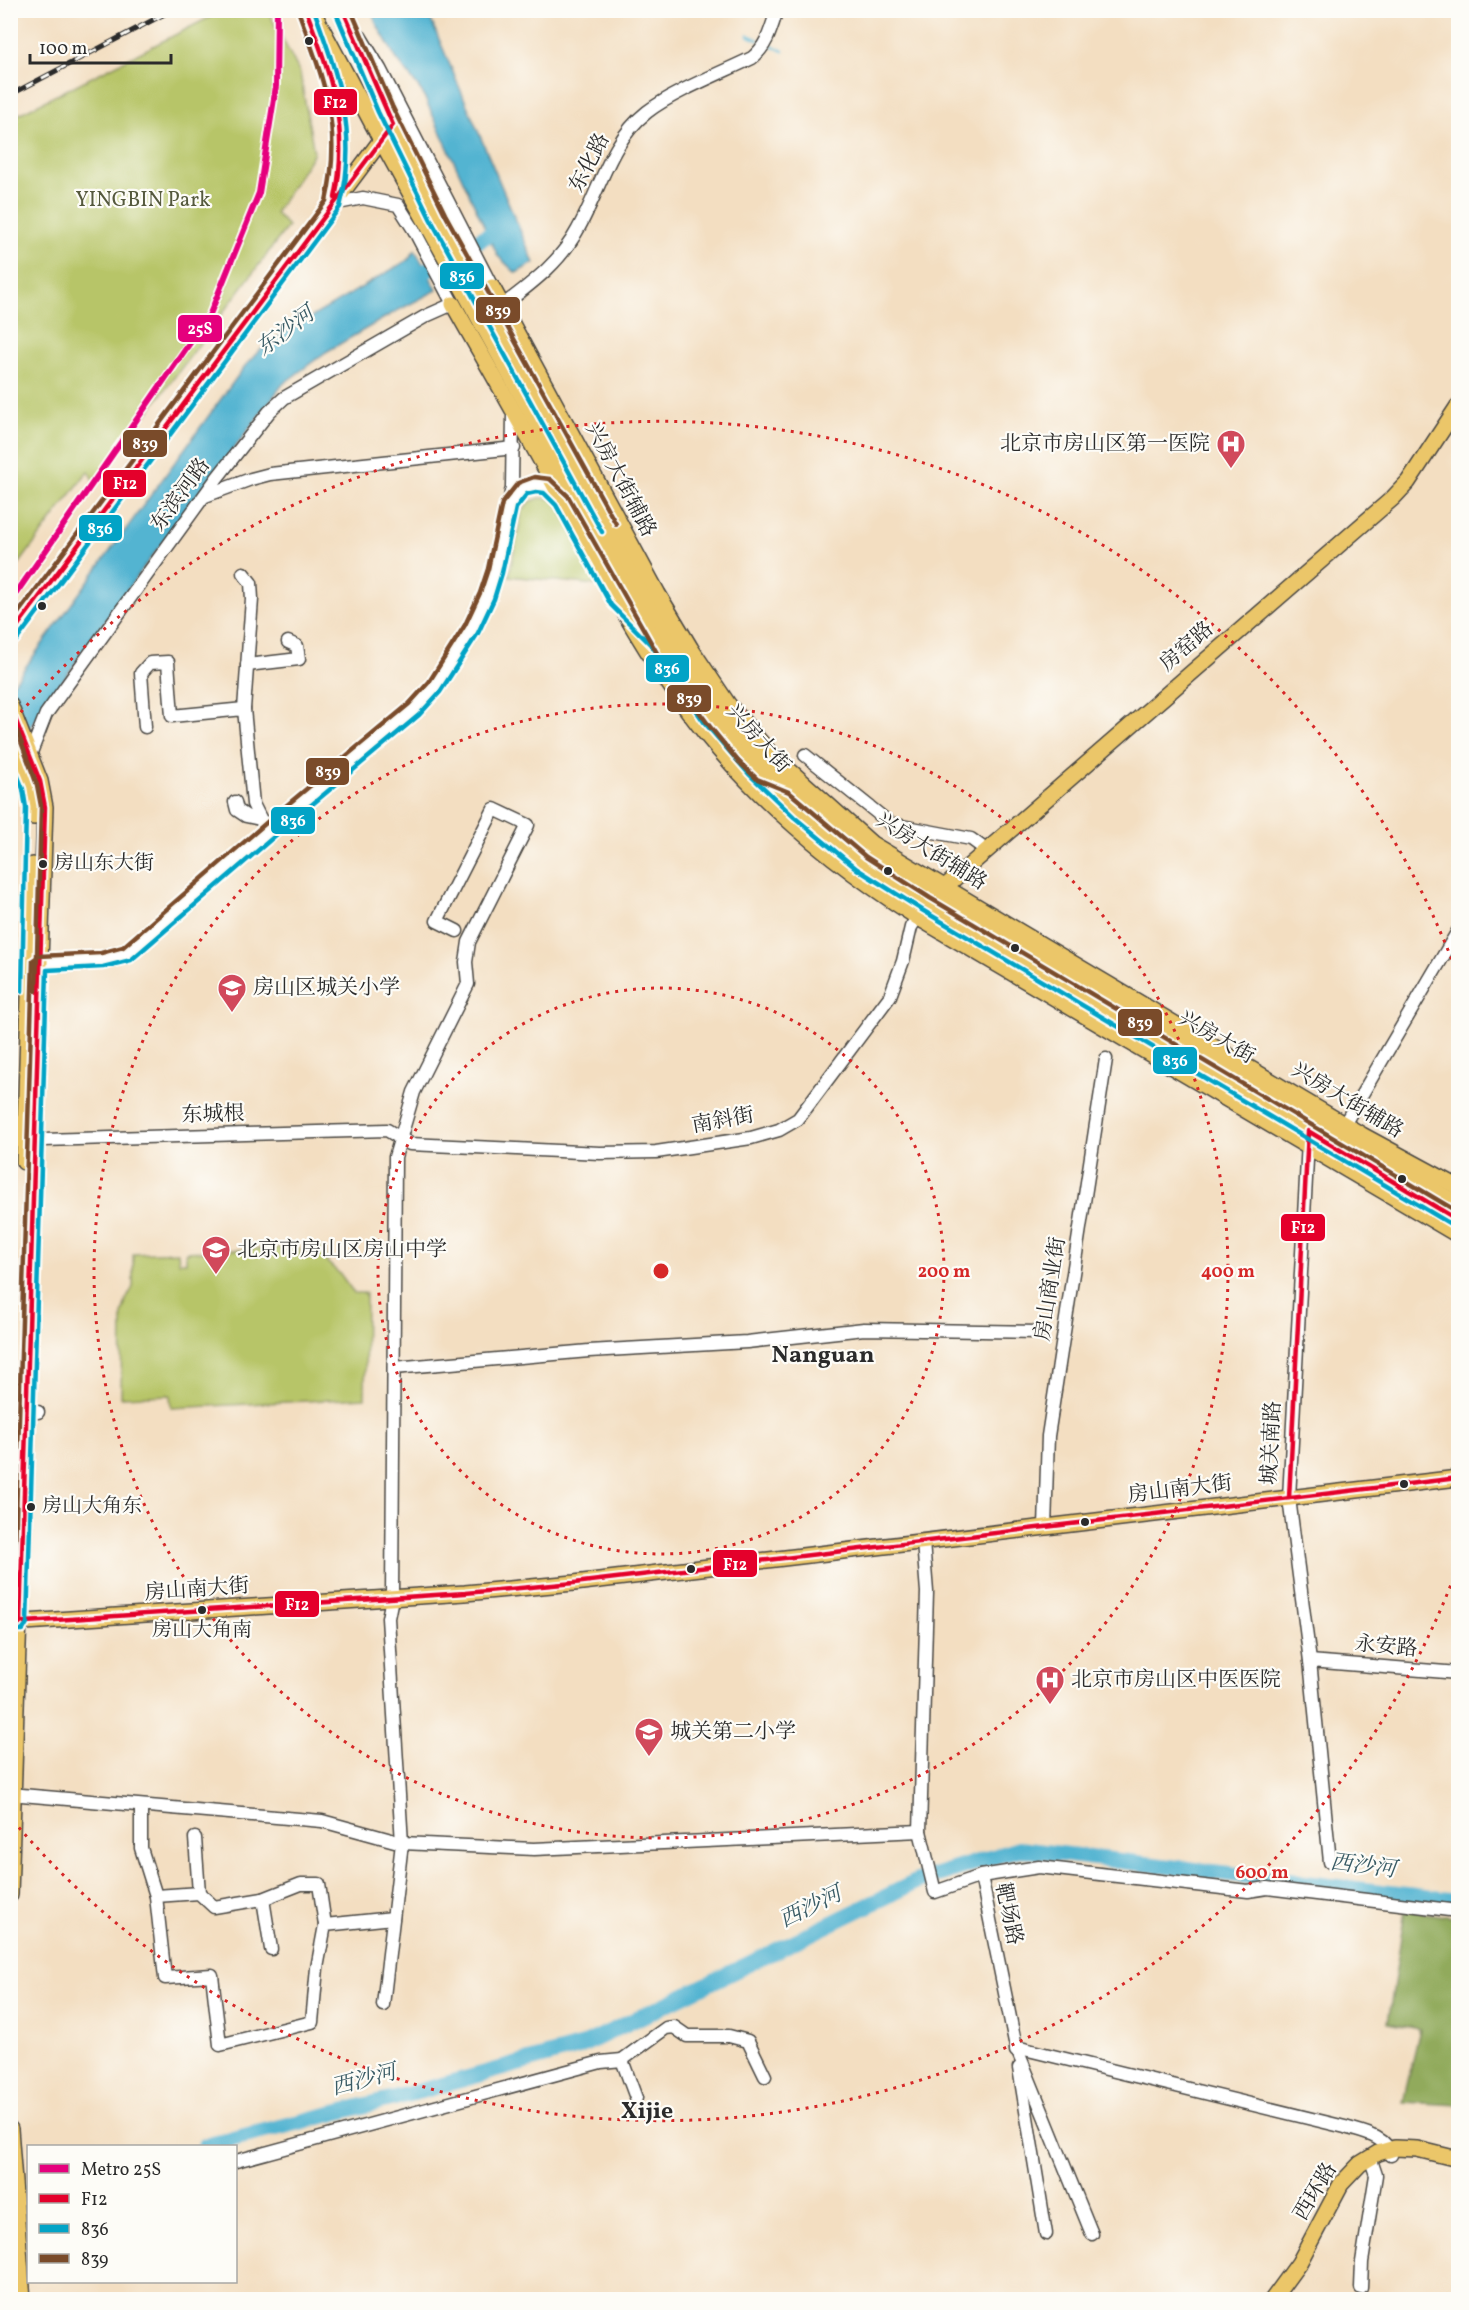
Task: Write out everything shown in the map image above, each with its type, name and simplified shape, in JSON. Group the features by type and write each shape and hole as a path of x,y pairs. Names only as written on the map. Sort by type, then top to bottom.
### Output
{"main road":[{"path":"306,10 333,88 342,129 342,164 333,204"},
{"path":"312,10 381,140 430,219 480,294 502,306"},
{"path":"344,10 430,219"},
{"path":"10,638 393,125"},
{"name":"兴房大街","path":"480,294 502,362 658,641 710,717 755,769 785,798 868,853 930,901 1307,1147 1458,1235"},
{"name":"兴房大街","path":"480,294 680,655 721,712 765,764 830,829"},
{"name":"兴房大街","path":"453,304 617,601 655,664 699,725 753,785 837,861 882,894 930,901 1059,970 1458,1204"},
{"name":"兴房大街辅路","path":"502,306 658,594 728,704 770,753 857,830 930,901 1051,952 1103,980 1419,1168 1458,1187"},
{"path":"502,362 513,411"},
{"name":"房窑路","path":"930,901 1393,498 1408,482 1458,406"},
{"path":"559,411 560,439"},
{"path":"617,601 658,641"},
{"path":"10,705 24,754 34,807 35,963 23,1140 23,1412 14,1620 10,1895"},
{"path":"10,734 24,754"},
{"path":"753,785 785,798"},
{"path":"837,861 830,829 857,830"},
{"name":"兴房大街","path":"930,901 1458,1220"},
{"path":"1051,952 1059,970"},
{"path":"1419,1168 1438,1192"},
{"name":"房山南大街","path":"14,1620 392,1598 574,1583 1458,1478"},
{"path":"10,2129 24,2300"},
{"name":"西环路","path":"1272,2300 1299,2264 1347,2176 1368,2158 1417,2149 1458,2159"},
{"name":"西环路","path":"1285,2300 1347,2188 1358,2174 1372,2163 1390,2153 1419,2156 1458,2166"},
{"path":"10,2267 13,2300"}],"street":[{"path":"344,10 380,69 430,219 453,304"},
{"name":"东化路","path":"502,306 546,272 562,256 578,230 622,139 647,112 760,52 777,10"},
{"path":"333,204 363,198 398,205 430,219"},
{"path":"398,205 430,219"},
{"name":"东滨河路","path":"15,782 24,754 46,714 204,496 269,412 285,398 426,316 453,304"},
{"path":"35,963 83,962 127,954 267,832 414,709 435,687 472,629 495,571 512,487 513,411"},
{"path":"204,496 270,474 514,448"},
{"path":"508,505 523,488 534,484 548,486 562,500"},
{"path":"243,573 251,583 252,599 251,638 244,709 253,804 267,832"},
{"path":"247,665 300,658 297,646 288,642"},
{"path":"146,728 141,673 150,663 168,662 172,716 244,709"},
{"path":"805,755 891,824 971,839 986,850"},
{"path":"235,802 237,810 246,816 260,819"},
{"path":"383,2005 402,1843 388,1618 392,1598 395,1157 414,1092 468,984 466,963 469,942 528,825 494,809 437,921 457,931"},
{"name":"南斜街","path":"400,1138 410,1144 600,1153 656,1152 751,1138 779,1130 798,1119 890,996 903,961 911,927 930,901"},
{"path":"1345,1123 1458,930"},
{"name":"房山商业街","path":"1045,1527 1048,1436 1106,1059"},
{"name":"东城根","path":"23,1140 387,1130 400,1138"},
{"name":"城关南路","path":"1308,1131 1288,1498 1310,1661 1330,1862"},
{"path":"394,1368 589,1351 747,1342 864,1329 1039,1332"},
{"name":"靶场路","path":"923,1542 927,1592 920,1831 926,1856 935,1892 981,1876 1016,2047 1092,2234"},
{"name":"永安路","path":"1310,1661 1458,1673"},
{"path":"12,1795 322,1821 402,1843 534,1849 920,1831"},
{"path":"141,1806 141,1848 156,1896 165,1978 212,1975 220,2045 312,2022 317,1968 325,1925 319,1884 302,1884 263,1899 214,1907 199,1893 195,1838"},
{"path":"981,1876 1040,1867 1248,1892 1267,1888 1458,1911"},
{"path":"156,1896 199,1893"},
{"path":"263,1899 271,1949"},
{"path":"325,1925 393,1918"},
{"path":"237,2161 601,2062 622,2060 666,2028 674,2027 687,2036 729,2036 748,2041 765,2076"},
{"path":"1046,2234 1016,2047 1345,2127 1376,2137 1390,2153"},
{"path":"622,2060 636,2098"},
{"path":"1361,2288 1362,2262 1376,2175 1372,2163"}],"green space":[{"name":"YINGBIN Park","path":"224,10 268,11 300,73 314,153 275,213 288,226 95,483 88,471 11,575 11,118"},
{"path":"540,498 553,499 558,504 597,579 596,585 509,576 522,512 529,502"},
{"path":"319,1246 325,1250 327,1262 341,1275 354,1293 366,1293 365,1398 171,1408 170,1395 121,1397 122,1314 133,1287 133,1254 178,1252 179,1262 186,1262 186,1252 299,1247 301,1258 307,1258 308,1247"},
{"path":"1405,1910 1458,1918 1458,2105 1403,2102 1420,2029 1388,2023"}],"water":[{"path":"372,11 427,11 534,263 516,273 498,256 422,92 396,58 376,23"},
{"path":"415,250 437,290 326,352 283,384 138,575 11,754 11,687 245,366 276,338 408,260"}],"waterway":[{"path":"748,35 758,40"},
{"path":"771,45 783,51"},
{"name":"东沙河","path":"407,282 500,228 497,221"},
{"name":"西沙河","path":"209,2145 410,2094 579,2047 918,1881 1019,1849 1458,1901"},
{"name":"西沙河","path":"10,2197 27,2192"}],"railway":[{"path":"10,95 172,10"}],"metro line":[{"name":"25S","path":"10,602 210,314 259,193 276,86 277,10"}],"transit line":[{"name":"F12","path":"306,10 336,102 340,148 335,198"},
{"name":"836","path":"16,641 340,207 345,180 347,131 338,83 314,10"},
{"name":"F12","path":"10,636 393,125 343,10"},
{"name":"839","path":"351,10 392,106 445,214 616,524"},
{"name":"839","path":"10,624 326,201 331,175 332,127 323,83 299,13"},
{"name":"836","path":"336,13 378,112 431,220 602,532"},
{"name":"839","path":"10,1616 13,1616 33,960 39,956 101,953 123,947 281,810 409,704 429,682 465,625 480,593 488,569 502,503 518,483 534,477 550,479 568,496 661,660 711,728 738,761 757,779 789,792 866,857 930,898 1458,1212"},
{"name":"836","path":"10,1630 23,1630 27,1623 47,970 103,967 131,960 419,715 440,692 478,633 494,599 502,573 516,508 527,494 544,493 556,505 611,605 652,646 704,722 749,774 794,817 857,869 922,910 1454,1226"},
{"name":"F12","path":"10,706 40,781 45,807 20,1623"},
{"name":"839","path":"17,731 37,785 41,806 36,991"},
{"name":"836","path":"10,757 23,789 26,808 22,991"},
{"name":"F12","path":"1289,1498 1308,1131 1458,1220"},
{"name":"F12","path":"10,1623 465,1593 574,1583 1458,1478"}],"place":[{"name":"北京市房山区第一医院","path":"1231,470"},
{"name":"房山东大街","path":"43,864"},
{"name":"房山区城关小学","path":"232,1014"},
{"name":"北京市房山区房山中学","path":"216,1276"},
{"name":"房山大角东","path":"31,1507"},
{"name":"房山大角南","path":"202,1610"},
{"name":"北京市房山区中医医院","path":"1050,1706"},
{"name":"城关第二小学","path":"649,1758"}],"district":[{"name":"Nanguan","path":"823,1356"},
{"name":"Xijie","path":"647,2112"}]}
